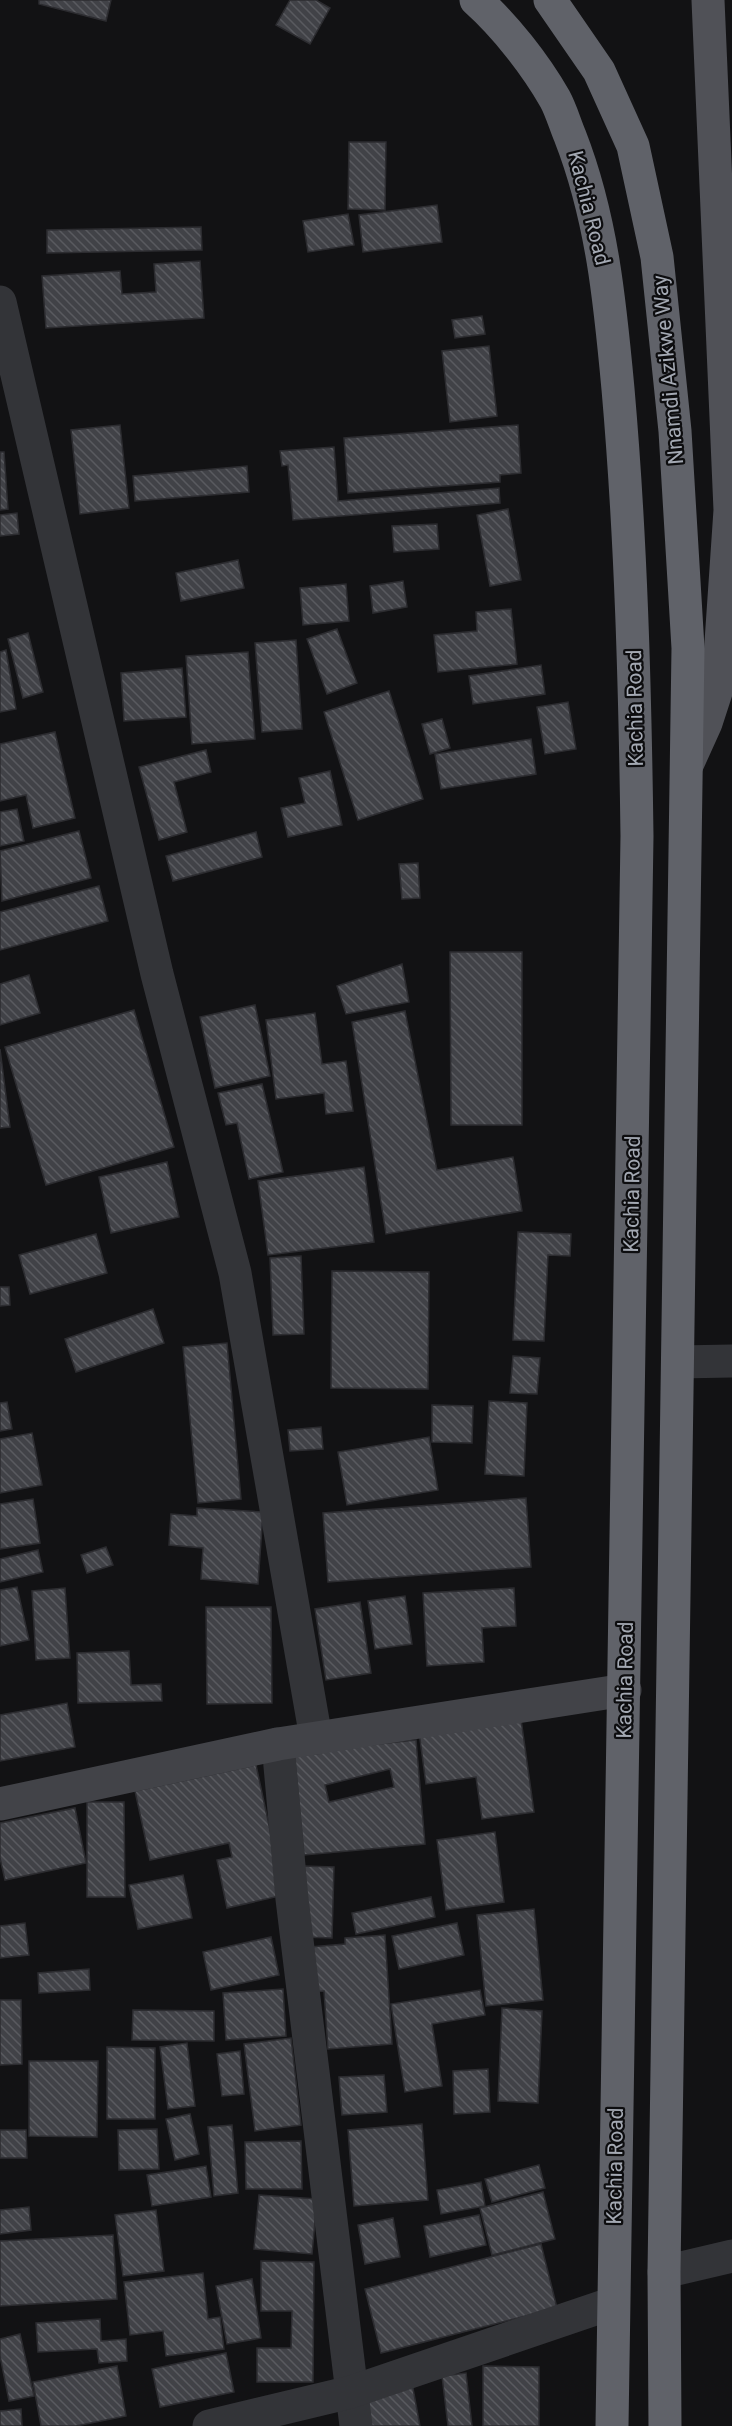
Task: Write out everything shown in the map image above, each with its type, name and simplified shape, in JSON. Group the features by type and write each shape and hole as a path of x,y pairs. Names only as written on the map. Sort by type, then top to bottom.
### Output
{"highway":[{"name":"Kachia Road","path":"476,0 501,22 555,99 582,169 600,237 620,410 635,677 637,836 612,2426"},
{"name":"Nnamdi Azikwe Way","path":"550,0 599,71 633,147 657,257 675,431 684,579 688,648 687,765"},
{"path":"664,2426 664,2272 687,765"}],"main road":[{"path":"687,765 725,685 730,510 708,0"}],"street":[{"path":"0,302 157,974 235,1273 316,1738"},
{"path":"678,1362 732,1360"},
{"path":"0,1804 278,1744 625,1690"},
{"path":"278,1744 292,1899 356,2426"},
{"path":"664,2272 732,2256"},
{"path":"209,2426 351,2392 613,2303"}],"building":[{"path":"39,0 111,0 106,21 39,4"},
{"path":"290,0 316,0 330,8 310,44 276,25"},
{"path":"349,142 386,142 385,210 348,209"},
{"path":"437,205 442,242 363,252 359,215"},
{"path":"348,214 354,245 308,252 303,221"},
{"path":"201,227 202,250 47,253 47,230"},
{"path":"200,261 204,318 46,328 42,276 120,271 122,294 156,292 154,264"},
{"path":"482,316 485,334 455,338 452,320"},
{"path":"489,346 497,416 450,422 442,351"},
{"path":"120,425 129,508 80,514 71,430"},
{"path":"518,425 521,473 500,475 500,482 348,493 344,438"},
{"path":"334,447 338,501 499,488 500,503 293,520 288,465 282,466 280,451"},
{"path":"0,452 4,452 8,509 0,510"},
{"path":"247,466 249,492 135,501 133,476"},
{"path":"508,509 521,580 490,586 477,515"},
{"path":"17,513 19,534 0,536 0,515"},
{"path":"437,524 439,549 394,552 392,526"},
{"path":"238,560 244,588 181,601 176,573"},
{"path":"403,581 407,607 373,613 370,586"},
{"path":"346,584 349,621 303,625 300,588"},
{"path":"511,609 517,664 438,672 434,635 477,631 476,612"},
{"path":"337,629 357,683 327,694 307,639"},
{"path":"28,633 43,692 23,698 8,639"},
{"path":"296,640 302,729 262,732 255,643"},
{"path":"6,650 16,709 0,712 0,652"},
{"path":"248,652 255,739 192,744 186,656"},
{"path":"541,665 545,694 473,704 469,676"},
{"path":"182,668 186,717 124,721 121,673"},
{"path":"389,691 423,799 358,820 324,712"},
{"path":"568,702 576,749 545,754 537,707"},
{"path":"442,719 450,748 430,754 422,724"},
{"path":"55,732 75,818 33,828 26,795 0,801 0,744"},
{"path":"531,739 536,774 441,789 435,754"},
{"path":"206,750 211,772 174,782 187,832 159,840 139,767"},
{"path":"330,771 342,825 288,837 281,808 305,803 299,778"},
{"path":"17,809 24,841 0,846 0,812"},
{"path":"79,831 91,878 2,901 0,851"},
{"path":"256,832 262,857 173,881 166,856"},
{"path":"418,863 420,898 402,899 399,864"},
{"path":"99,886 108,921 0,950 0,912"},
{"path":"450,952 522,952 522,1125 451,1125"},
{"path":"402,964 409,1002 346,1014 337,986"},
{"path":"29,975 40,1013 0,1025 0,984"},
{"path":"255,1005 270,1076 215,1088 200,1017"},
{"path":"134,1010 174,1147 46,1185 5,1047"},
{"path":"405,1011 437,1170 513,1157 522,1211 386,1234 352,1022"},
{"path":"315,1013 322,1064 346,1061 353,1111 326,1114 324,1093 276,1099 266,1020"},
{"path":"0,1049 10,1127 0,1128"},
{"path":"262,1084 283,1172 249,1179 237,1123 226,1125 218,1093"},
{"path":"167,1162 179,1217 111,1233 99,1177"},
{"path":"364,1167 374,1242 268,1255 258,1181"},
{"path":"518,1232 571,1234 570,1256 548,1255 544,1341 513,1340"},
{"path":"96,1234 107,1273 30,1294 19,1255"},
{"path":"301,1256 304,1334 273,1335 270,1258"},
{"path":"332,1271 429,1272 428,1389 331,1388"},
{"path":"0,1287 9,1287 10,1305 0,1306"},
{"path":"153,1309 164,1343 76,1372 65,1339"},
{"path":"227,1343 241,1499 198,1503 183,1347"},
{"path":"513,1356 540,1358 537,1394 510,1393"},
{"path":"489,1401 527,1403 524,1476 485,1474"},
{"path":"7,1402 12,1429 0,1431 0,1403"},
{"path":"432,1405 473,1406 472,1443 432,1442"},
{"path":"321,1427 323,1449 290,1451 288,1430"},
{"path":"32,1433 42,1485 0,1493 0,1439"},
{"path":"429,1437 438,1490 347,1505 338,1452"},
{"path":"526,1498 531,1567 328,1582 323,1513"},
{"path":"33,1499 40,1543 0,1549 0,1504"},
{"path":"197,1508 263,1512 258,1584 201,1579 203,1548 169,1545 171,1514 197,1516"},
{"path":"106,1547 113,1565 87,1573 81,1555"},
{"path":"38,1550 43,1572 0,1582 0,1559"},
{"path":"17,1587 29,1640 0,1646 0,1590"},
{"path":"65,1588 70,1658 36,1660 32,1591"},
{"path":"514,1588 516,1626 482,1628 484,1662 427,1666 423,1593"},
{"path":"405,1596 412,1644 375,1649 368,1601"},
{"path":"360,1602 371,1673 326,1680 315,1609"},
{"path":"206,1607 271,1607 272,1703 207,1704"},
{"path":"129,1651 131,1685 161,1684 162,1701 78,1703 77,1653"},
{"path":"67,1703 75,1747 0,1761 0,1715"},
{"path":"520,1712 534,1812 482,1819 476,1777 426,1784 419,1732"},
{"path":"416,1740 425,1844 304,1855 294,1753","holes":["390,1769 394,1787 329,1802 325,1785"]},
{"path":"256,1765 284,1895 227,1908 217,1860 232,1857 229,1843 150,1860 135,1791"},
{"path":"87,1802 124,1802 125,1897 87,1897"},
{"path":"75,1808 86,1863 5,1880 0,1858 0,1823"},
{"path":"495,1832 504,1902 446,1910 437,1840"},
{"path":"303,1866 334,1867 332,1938 302,1937"},
{"path":"183,1875 192,1918 138,1929 129,1885"},
{"path":"431,1897 435,1917 356,1934 352,1913"},
{"path":"534,1909 543,2000 486,2006 477,1915"},
{"path":"25,1923 29,1955 0,1958 0,1926"},
{"path":"457,1923 464,1955 399,1969 392,1936"},
{"path":"385,1935 392,2044 328,2049 324,1991 313,1992 310,1947 345,1944 345,1938"},
{"path":"271,1937 279,1975 211,1990 203,1952"},
{"path":"89,1969 90,1990 39,1993 38,1973"},
{"path":"283,1989 286,2036 226,2040 223,1993"},
{"path":"480,1990 485,2015 432,2024 442,2086 405,2092 391,2004"},
{"path":"0,2000 21,2000 22,2064 0,2065"},
{"path":"502,2008 542,2011 538,2103 498,2101"},
{"path":"133,2010 214,2011 214,2041 132,2040"},
{"path":"291,2038 301,2125 255,2131 244,2044"},
{"path":"187,2043 195,2106 168,2109 160,2047"},
{"path":"107,2047 155,2048 155,2119 107,2119"},
{"path":"240,2051 244,2094 222,2096 217,2054"},
{"path":"29,2061 98,2061 97,2137 29,2136"},
{"path":"488,2069 490,2112 454,2114 453,2071"},
{"path":"384,2075 387,2112 342,2115 339,2077"},
{"path":"190,2114 199,2154 175,2160 166,2119"},
{"path":"422,2124 428,2200 354,2206 348,2130"},
{"path":"232,2125 238,2193 214,2196 208,2127"},
{"path":"157,2129 159,2169 119,2170 118,2130"},
{"path":"0,2130 26,2130 27,2158 0,2158"},
{"path":"301,2141 302,2189 246,2189 245,2142"},
{"path":"539,2165 545,2188 492,2202 485,2179"},
{"path":"206,2166 211,2197 152,2206 147,2175"},
{"path":"481,2182 485,2206 441,2214 437,2190"},
{"path":"543,2192 555,2239 492,2255 480,2208"},
{"path":"259,2195 317,2199 312,2254 254,2249"},
{"path":"29,2207 31,2230 0,2234 0,2210"},
{"path":"156,2210 164,2271 123,2276 115,2215"},
{"path":"479,2215 486,2245 430,2257 424,2226"},
{"path":"393,2218 400,2257 365,2264 358,2225"},
{"path":"113,2235 117,2299 0,2306 0,2241"},
{"path":"541,2244 557,2308 381,2353 365,2289"},
{"path":"261,2261 314,2262 313,2382 257,2382 257,2348 291,2348 292,2311 261,2311"},
{"path":"203,2273 208,2319 220,2317 224,2349 166,2356 163,2331 130,2335 124,2282"},
{"path":"252,2279 261,2338 227,2344 216,2286"},
{"path":"100,2319 101,2341 126,2339 127,2361 99,2363 97,2349 38,2352 36,2323"},
{"path":"20,2334 34,2396 9,2401 0,2356 0,2339"},
{"path":"226,2353 234,2392 160,2407 152,2369"},
{"path":"117,2366 126,2416 76,2426 41,2426 33,2382"},
{"path":"483,2366 539,2367 539,2426 483,2426"},
{"path":"466,2373 472,2426 448,2426 442,2376"},
{"path":"412,2383 420,2426 368,2426 362,2392"},
{"path":"21,2409 22,2426 0,2426 0,2411"}]}
